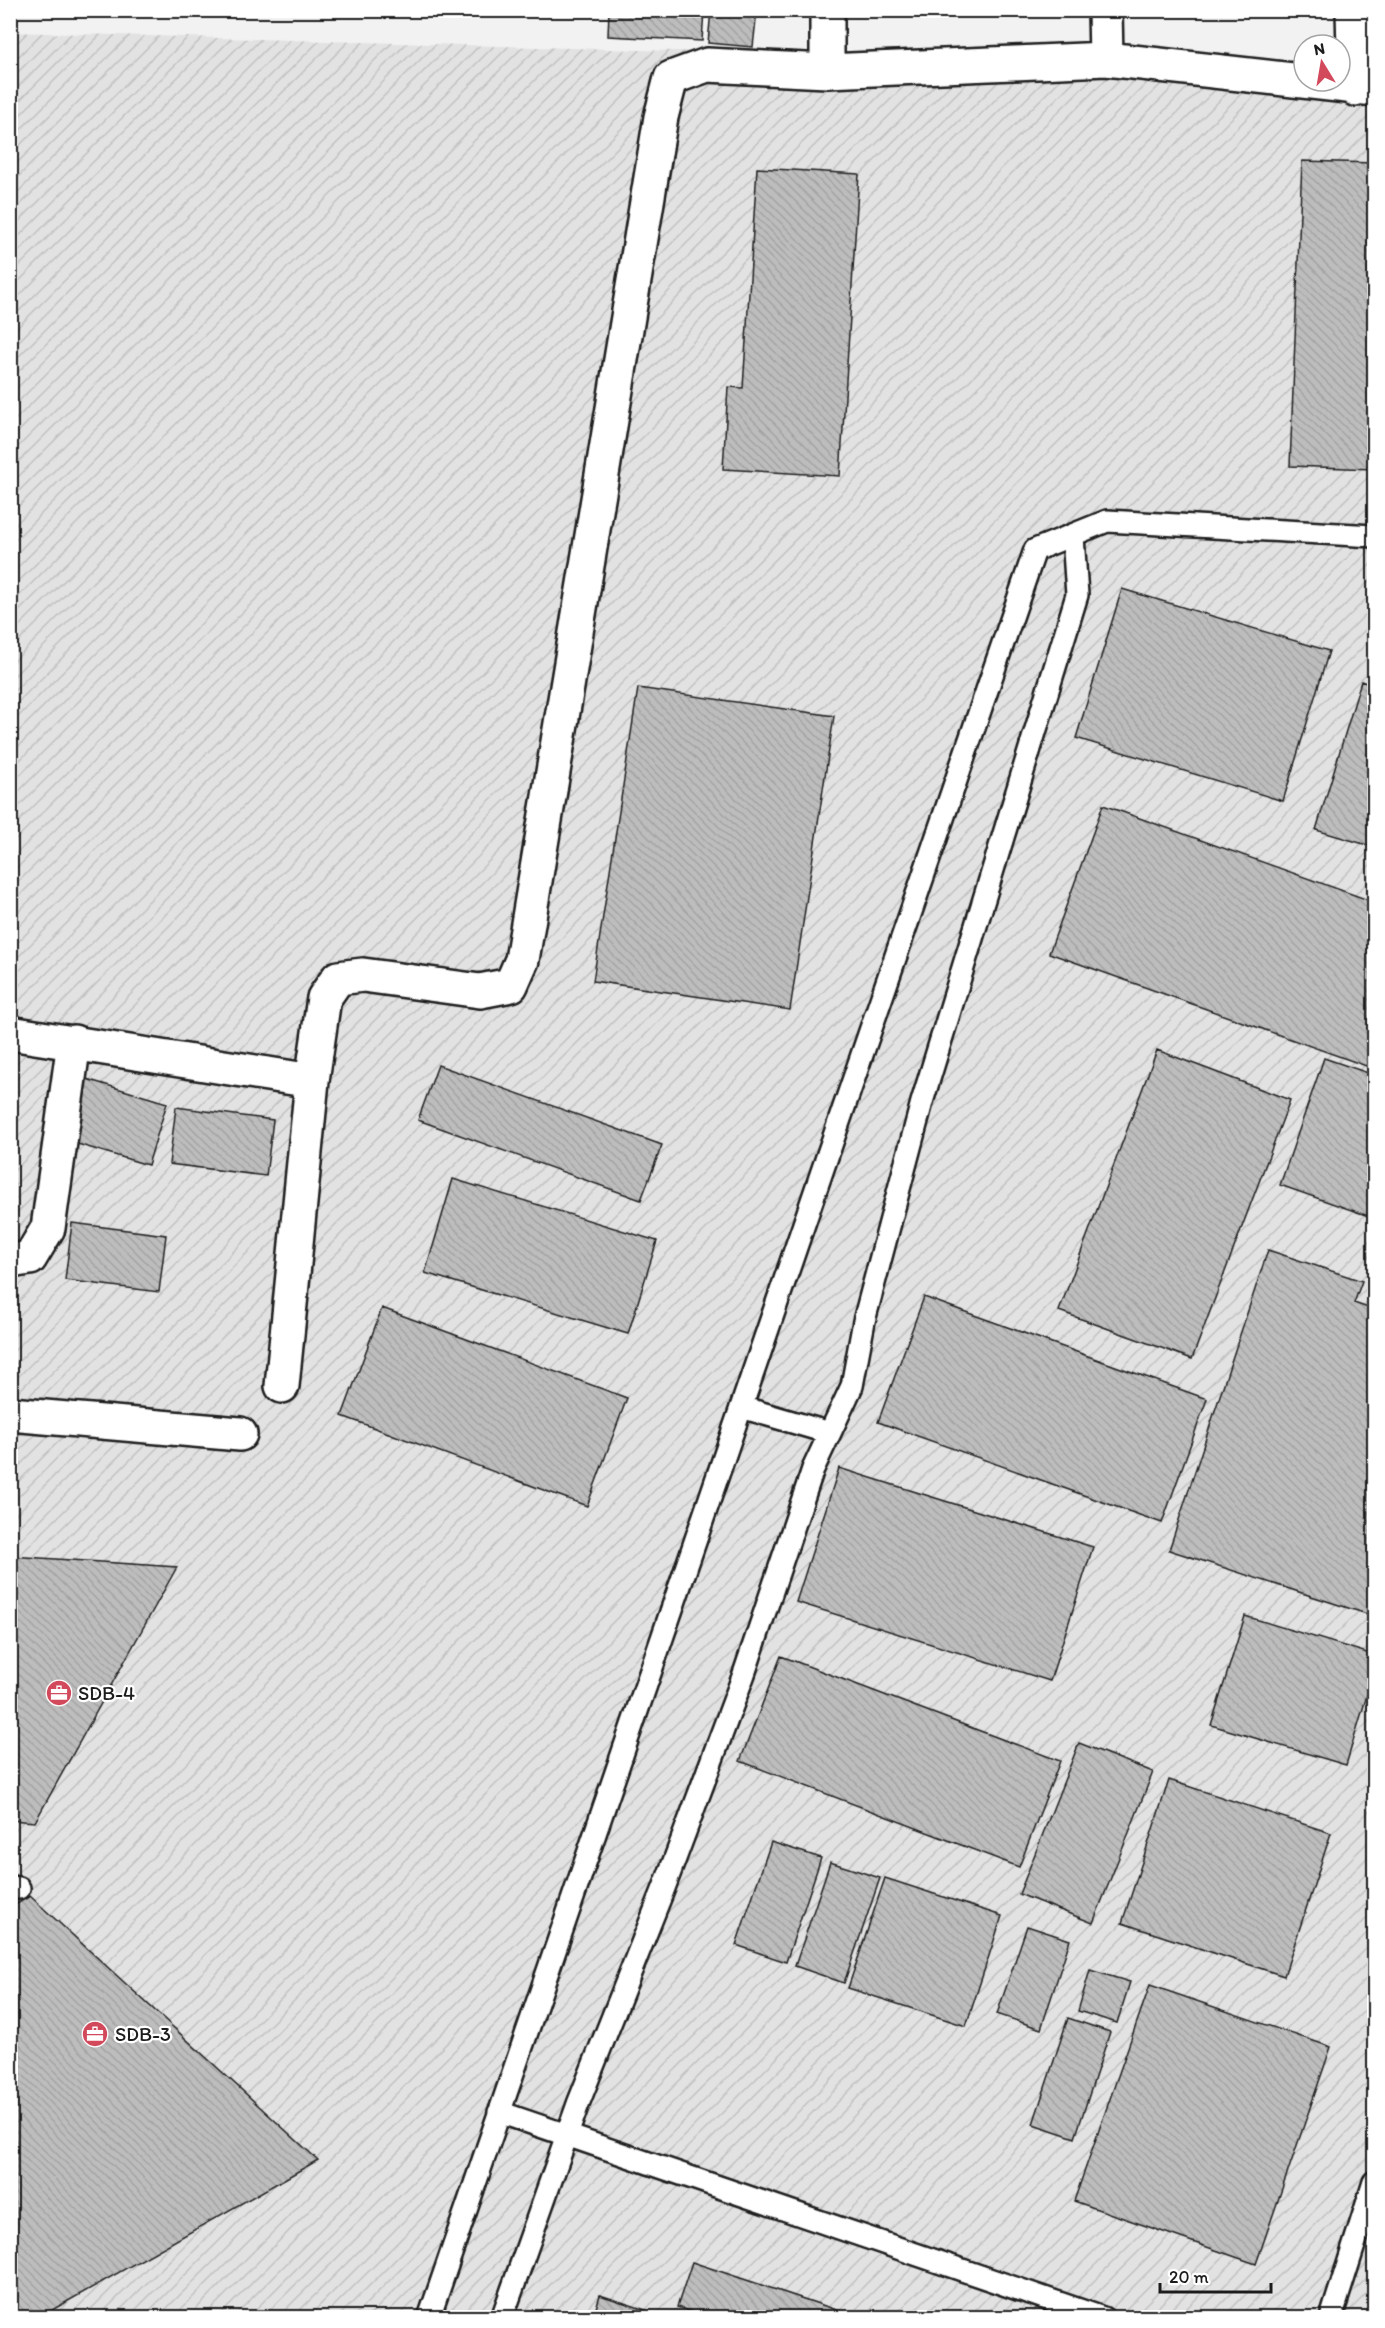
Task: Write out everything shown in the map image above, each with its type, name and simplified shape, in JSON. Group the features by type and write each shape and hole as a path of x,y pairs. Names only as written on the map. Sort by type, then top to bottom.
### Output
{"street":[{"path":"827,10 827,71"},
{"path":"1106,10 1106,59"},
{"path":"282,1386 312,1081 324,998 338,978 363,975 480,991 511,986 522,960 661,117 671,78 707,65 827,71 1106,59 1365,89 1353,10"},
{"path":"10,1033 312,1081"},
{"path":"10,1261 30,1258 48,1228 74,1042"},
{"path":"10,1414 240,1434"}],"lane":[{"path":"429,2318 1035,550 1107,521 1374,536"},
{"path":"502,2318 567,2135 664,1888 744,1674 813,1469 852,1386 864,1321 922,1102 1077,594 1072,536"},
{"path":"741,1407 830,1433"},
{"path":"499,2112 1103,2318"},
{"path":"1331,2318 1374,2182"}],"shaded area":[{"path":"11,32 1292,69 1292,93 1352,93 1352,70 1374,71 1374,2317 11,2318"}],"building":[{"path":"609,10 704,10 702,41 608,36"},
{"path":"711,10 757,10 753,47 708,43"},
{"path":"1302,161 1374,163 1374,469 1290,466"},
{"path":"757,168 859,174 840,476 723,469 728,387 743,388"},
{"path":"1122,589 1329,651 1283,801 1076,738"},
{"path":"1361,681 1374,686 1374,847 1316,830"},
{"path":"638,688 834,716 790,1010 593,981"},
{"path":"1103,805 1374,902 1374,1060 1372,1068 1049,953"},
{"path":"1157,1050 1290,1100 1192,1359 1059,1311"},
{"path":"1324,1058 1374,1075 1374,1218 1280,1185"},
{"path":"438,1065 662,1145 641,1200 418,1120"},
{"path":"83,1078 167,1103 148,1165 64,1140"},
{"path":"176,1107 273,1120 266,1176 169,1164"},
{"path":"453,1179 657,1241 628,1334 425,1273"},
{"path":"72,1223 166,1235 159,1292 65,1280"},
{"path":"1268,1250 1362,1281 1354,1303 1374,1310 1374,1600 1370,1615 1169,1550"},
{"path":"924,1297 1207,1399 1162,1523 878,1422"},
{"path":"382,1308 627,1398 587,1506 342,1416"},
{"path":"839,1468 1093,1547 1050,1681 796,1602"},
{"name":"SDB-4","path":"10,1556 177,1567 35,1822 10,1820"},
{"path":"1245,1616 1374,1655 1374,1672 1346,1765 1211,1725"},
{"path":"781,1656 1060,1761 1019,1867 740,1761"},
{"path":"1079,1743 1153,1772 1093,1923 1019,1894"},
{"path":"1169,1780 1331,1833 1284,1976 1122,1923"},
{"path":"771,1842 821,1858 786,1962 736,1945"},
{"path":"830,1862 880,1878 844,1983 795,1966"},
{"path":"885,1878 1002,1916 966,2026 848,1988"},
{"name":"SDB-3","path":"30,1896 318,2160 38,2318 10,2318 10,1908"},
{"path":"1027,1926 1070,1940 1041,2029 997,2014"},
{"path":"1090,1970 1130,1982 1117,2023 1078,2011"},
{"path":"1150,1985 1331,2047 1256,2264 1074,2201"},
{"path":"1068,2018 1110,2032 1075,2138 1033,2124"},
{"path":"692,2262 840,2311 837,2318 709,2318 677,2307"},
{"path":"600,2295 670,2318 593,2318"}],"place":[{"name":"SDB-4","path":"59,1693"},
{"name":"SDB-3","path":"95,2034"}]}
